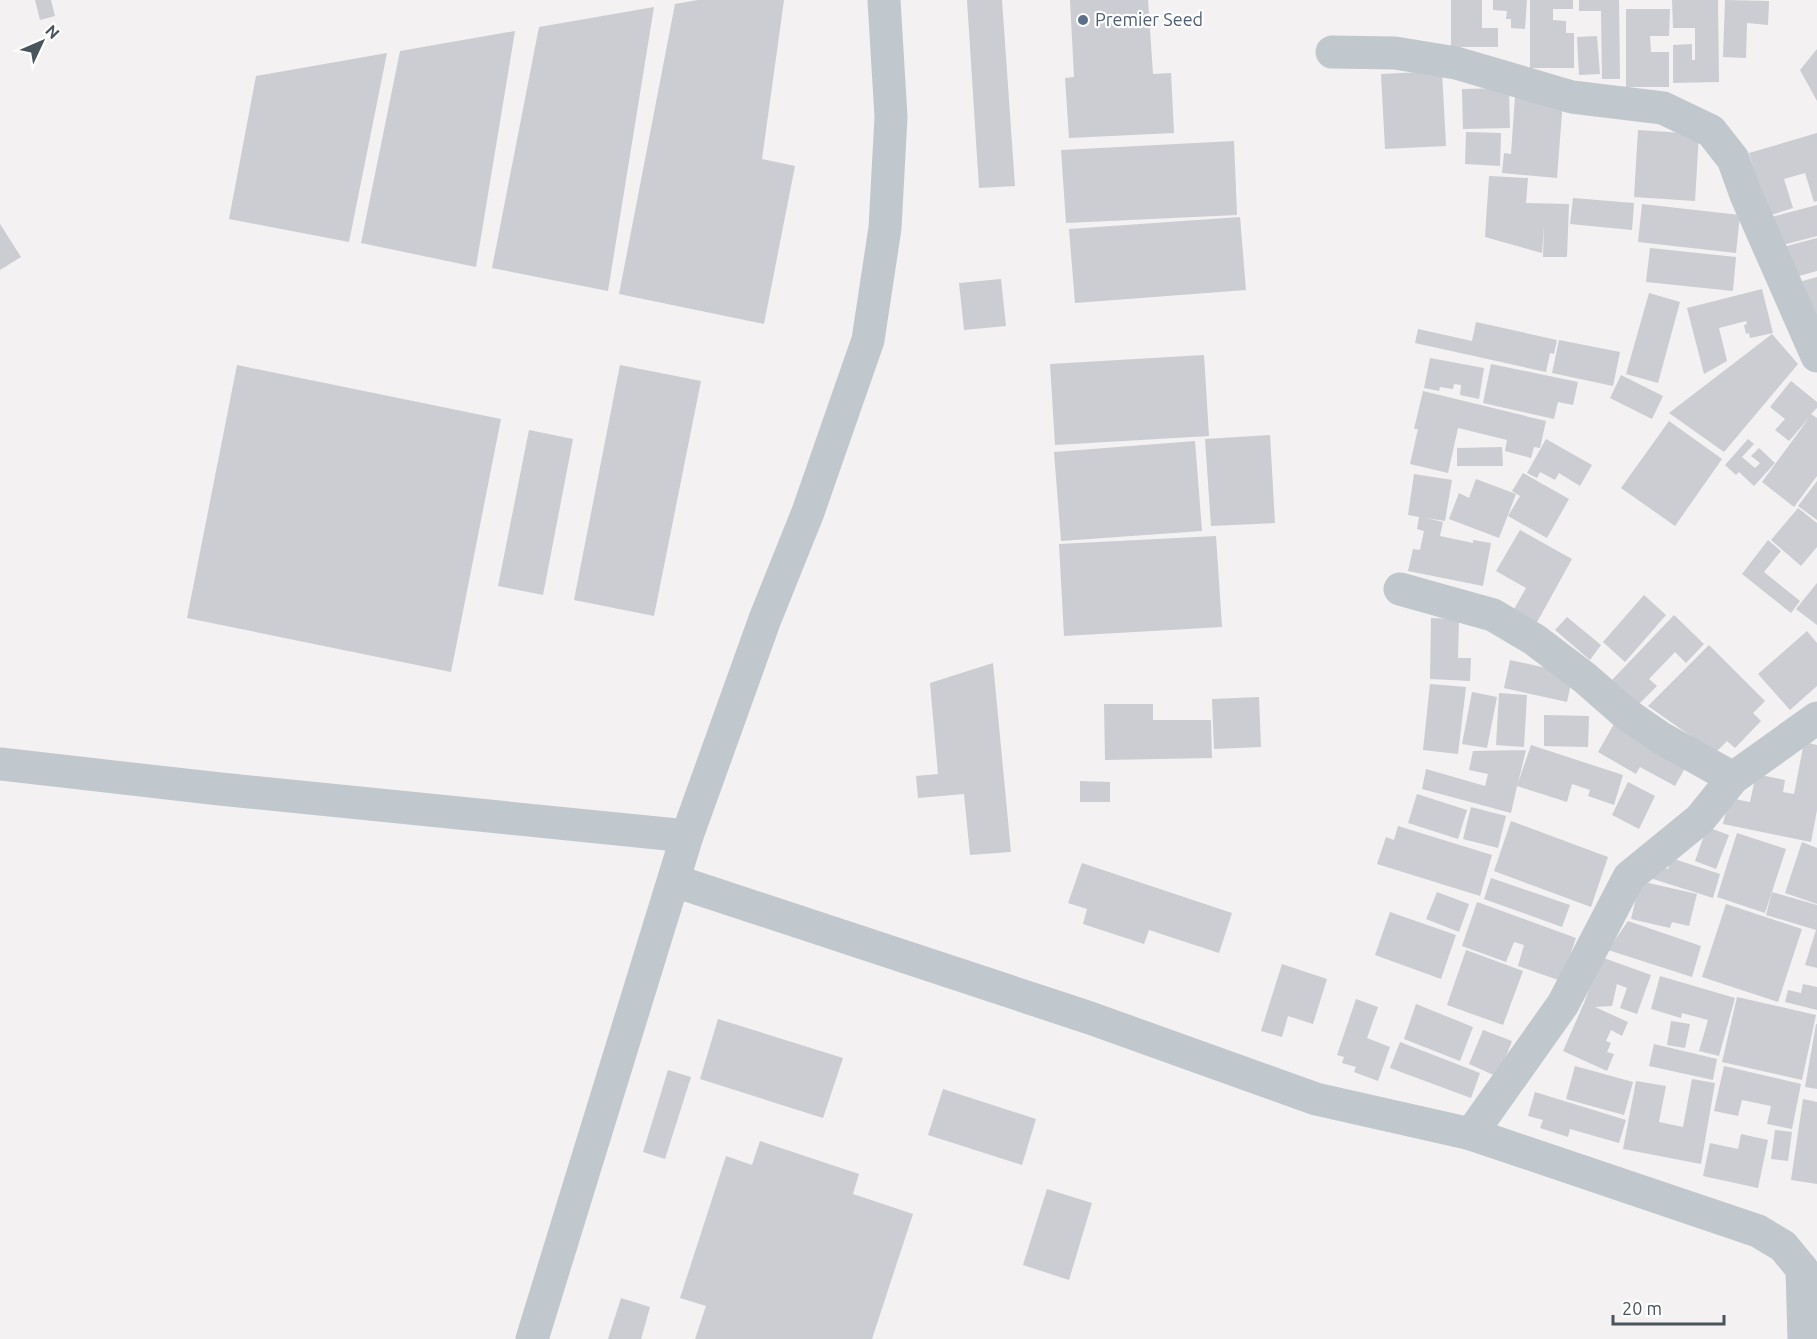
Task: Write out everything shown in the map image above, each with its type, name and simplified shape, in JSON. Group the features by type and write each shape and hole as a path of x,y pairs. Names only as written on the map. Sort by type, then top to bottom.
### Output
{"street":[{"path":"532,1339 687,836 765,619 808,512 868,340 885,228 891,117 884,0"},
{"path":"1332,52 1395,53 1455,63 1572,97 1663,108 1712,131 1733,159 1746,195 1817,356"},
{"path":"1401,589 1493,615 1535,640 1585,678 1625,713 1661,738 1733,778"},
{"path":"1471,1134 1563,1004 1629,878 1700,819 1733,778 1817,718"},
{"path":"0,764 220,789 687,836"},
{"path":"675,880 1090,1018 1316,1099 1471,1134 1758,1231 1809,1265 1804,1339"}],"building":[{"path":"35,0 51,0 55,16 40,20"},
{"path":"698,0 784,0 762,159 795,166 764,324 619,294 675,4"},
{"path":"967,0 1002,0 1015,186 979,188"},
{"path":"1070,0 1148,0 1153,74 1171,73 1174,133 1069,138 1065,78 1074,77"},
{"path":"1451,0 1482,0 1482,28 1498,28 1498,47 1451,47"},
{"path":"1493,0 1527,0 1525,29 1511,28 1511,19 1506,19 1507,11 1493,10"},
{"path":"1530,0 1573,0 1573,9 1553,9 1553,20 1566,21 1566,33 1574,33 1574,68 1530,68"},
{"path":"1579,0 1619,0 1620,79 1602,79 1601,11 1579,11"},
{"path":"1672,0 1718,0 1719,82 1673,83 1673,45 1692,44 1692,60 1695,60 1695,28 1673,28"},
{"path":"1725,0 1769,1 1768,25 1747,23 1746,58 1723,57"},
{"path":"654,7 608,291 492,268 539,27"},
{"path":"1626,9 1670,9 1669,36 1650,36 1651,52 1669,52 1669,87 1626,87"},
{"path":"515,31 476,267 361,243 400,51"},
{"path":"1597,36 1600,74 1579,75 1577,37"},
{"path":"1817,49 1817,101 1800,70"},
{"path":"387,53 349,242 229,219 256,76"},
{"path":"1442,71 1446,146 1385,149 1381,74"},
{"path":"1509,88 1510,128 1463,129 1462,89"},
{"path":"1515,96 1563,100 1557,178 1502,173 1504,153 1511,154"},
{"path":"1638,130 1699,134 1695,201 1634,197"},
{"path":"1466,132 1501,133 1500,166 1465,164"},
{"path":"1817,133 1817,201 1814,202 1805,173 1784,179 1793,208 1768,216 1749,153"},
{"path":"1234,141 1237,215 1066,223 1061,150"},
{"path":"1489,176 1528,178 1526,203 1569,204 1567,257 1543,257 1544,225 1542,253 1485,237"},
{"path":"1573,198 1634,203 1632,230 1570,224"},
{"path":"1642,204 1740,215 1736,253 1638,242"},
{"path":"1817,205 1817,236 1779,246 1771,217"},
{"path":"1240,217 1246,290 1075,303 1069,229"},
{"path":"0,224 21,257 0,270"},
{"path":"1817,238 1817,271 1792,278 1783,247"},
{"path":"1650,248 1736,257 1733,291 1646,282"},
{"path":"1817,277 1817,330 1799,282"},
{"path":"1001,279 1006,326 964,330 959,283"},
{"path":"1762,289 1773,333 1750,338 1749,333 1746,334 1744,325 1747,324 1746,321 1719,328 1727,361 1704,374 1687,308"},
{"path":"1649,293 1680,302 1658,383 1626,374"},
{"path":"1476,322 1557,340 1554,354 1550,353 1546,372 1415,343 1418,329 1472,341"},
{"path":"1772,334 1798,364 1724,452 1669,413"},
{"path":"1559,340 1620,352 1613,386 1552,373"},
{"path":"1204,355 1209,436 1055,445 1050,364"},
{"path":"1430,358 1484,368 1479,399 1460,395 1461,385 1454,384 1453,389 1440,387 1439,391 1424,388"},
{"path":"1491,364 1578,382 1573,405 1558,402 1554,419 1483,403"},
{"path":"237,365 501,419 451,672 187,618"},
{"path":"620,365 701,381 654,616 574,600"},
{"path":"1621,375 1663,396 1652,419 1610,398"},
{"path":"1791,381 1817,402 1817,408 1811,414 1817,418 1817,476 1794,507 1762,482 1809,418 1789,441 1775,430 1785,419 1770,407"},
{"path":"1423,391 1546,421 1540,448 1534,447 1531,458 1505,451 1507,440 1458,428 1448,473 1410,464 1418,429 1414,429"},
{"path":"1669,421 1722,459 1675,526 1621,488"},
{"path":"529,430 573,439 543,595 498,586"},
{"path":"1270,435 1275,523 1211,526 1205,439"},
{"path":"1546,439 1592,465 1580,486 1559,473 1555,480 1540,472 1537,478 1527,473"},
{"path":"1748,439 1754,444 1742,457 1755,468 1760,463 1751,456 1759,448 1775,463 1754,486 1739,472 1736,475 1725,465"},
{"path":"1195,441 1202,531 1061,541 1054,452"},
{"path":"1502,447 1503,466 1457,466 1457,448"},
{"path":"1523,473 1569,499 1547,538 1508,516 1520,496 1512,491"},
{"path":"1414,474 1452,480 1445,521 1426,518 1443,522 1440,536 1473,543 1473,540 1491,543 1483,586 1408,571 1413,549 1420,550 1424,531 1417,529 1419,517 1408,515"},
{"path":"1476,479 1516,494 1499,538 1449,519 1459,493 1469,498"},
{"path":"1817,481 1817,520 1798,506"},
{"path":"1798,508 1817,523 1817,547 1801,566 1771,540"},
{"path":"1520,530 1572,559 1536,624 1513,611 1526,588 1496,571"},
{"path":"1216,536 1222,627 1064,636 1059,544"},
{"path":"1768,540 1781,551 1764,572 1800,601 1791,613 1742,574"},
{"path":"1817,583 1817,625 1796,609"},
{"path":"1644,595 1666,615 1625,662 1603,642"},
{"path":"1674,615 1704,644 1686,663 1675,652 1649,679 1657,686 1638,705 1612,680"},
{"path":"1567,617 1601,645 1590,660 1555,630"},
{"path":"1431,618 1459,619 1458,658 1471,658 1470,681 1430,679"},
{"path":"1807,631 1817,643 1817,686 1790,710 1758,674"},
{"path":"1709,645 1765,701 1753,713 1761,721 1735,748 1727,741 1715,753 1648,706"},
{"path":"1510,660 1573,674 1567,702 1504,688"},
{"path":"993,663 1011,852 970,855 964,794 918,798 916,776 938,774 930,683"},
{"path":"1430,684 1466,687 1458,754 1423,750"},
{"path":"1472,692 1497,697 1487,748 1462,744"},
{"path":"1499,693 1527,695 1524,747 1496,745"},
{"path":"1259,697 1261,747 1214,749 1212,699"},
{"path":"1104,704 1153,704 1153,720 1211,720 1212,758 1105,760"},
{"path":"1544,715 1589,716 1588,747 1544,746"},
{"path":"1618,717 1691,757 1675,786 1640,767 1636,774 1598,752"},
{"path":"1804,742 1817,745 1817,810 1811,842 1723,824 1729,798 1750,802 1756,774 1785,780 1783,792 1794,794"},
{"path":"1531,745 1623,775 1614,805 1588,796 1590,790 1572,784 1567,802 1517,786 1511,813 1422,789 1426,769 1485,786 1488,774 1469,770 1473,751 1526,750 1518,783"},
{"path":"1080,781 1110,782 1110,802 1080,802"},
{"path":"1628,782 1655,796 1639,829 1612,815"},
{"path":"1417,794 1467,810 1458,839 1408,823"},
{"path":"1471,807 1506,816 1498,848 1463,839"},
{"path":"1511,821 1608,857 1591,907 1494,871"},
{"path":"1398,826 1492,855 1480,896 1377,864 1386,837 1394,840"},
{"path":"1707,827 1729,835 1716,869 1695,861"},
{"path":"1737,833 1786,849 1765,913 1717,897"},
{"path":"1802,842 1817,848 1817,904 1785,893"},
{"path":"1671,858 1720,874 1713,898 1653,879 1657,866 1668,869"},
{"path":"1082,863 1232,913 1219,953 1149,930 1144,944 1083,924 1087,909 1068,903"},
{"path":"1491,878 1570,905 1562,927 1484,899"},
{"path":"1640,881 1697,894 1689,926 1672,922 1670,928 1631,919"},
{"path":"1437,892 1469,904 1459,932 1426,919"},
{"path":"1772,892 1817,905 1817,968 1805,965 1816,930 1766,915"},
{"path":"1477,902 1576,938 1561,981 1518,966 1524,945 1514,942 1506,962 1462,946"},
{"path":"1726,904 1802,929 1778,1002 1702,977"},
{"path":"1390,912 1456,935 1441,979 1375,955"},
{"path":"1628,921 1701,946 1692,977 1608,950"},
{"path":"1466,950 1523,971 1503,1025 1447,1005"},
{"path":"1601,957 1651,975 1637,1014 1620,1008 1627,988 1617,984 1612,1006 1595,1007 1628,1022 1622,1036 1611,1030 1606,1041 1611,1043 1607,1052 1614,1054 1607,1071 1563,1051"},
{"path":"1282,964 1327,979 1313,1024 1288,1016 1282,1037 1261,1031"},
{"path":"1660,976 1735,998 1719,1056 1699,1051 1708,1020 1682,1013 1681,1018 1651,1009"},
{"path":"1803,984 1817,987 1817,1010 1785,1002 1788,990 1801,993"},
{"path":"1737,997 1816,1015 1802,1080 1722,1062"},
{"path":"1356,999 1378,1007 1367,1038 1390,1047 1378,1081 1354,1072 1356,1067 1342,1063 1344,1057 1337,1055"},
{"path":"1416,1004 1473,1027 1460,1061 1404,1039"},
{"path":"718,1019 843,1058 823,1118 700,1079"},
{"path":"1671,1021 1690,1024 1685,1048 1667,1045"},
{"path":"1817,1024 1817,1089 1805,1087"},
{"path":"1483,1030 1512,1041 1498,1077 1469,1064"},
{"path":"1400,1042 1480,1073 1471,1098 1390,1068"},
{"path":"1654,1044 1717,1059 1713,1080 1649,1066"},
{"path":"1575,1066 1633,1082 1624,1115 1566,1099"},
{"path":"1724,1066 1801,1084 1792,1129 1767,1124 1771,1106 1742,1100 1738,1116 1714,1111"},
{"path":"668,1070 691,1077 665,1159 643,1152"},
{"path":"1692,1079 1715,1083 1701,1164 1623,1149 1636,1081 1666,1086 1659,1122 1683,1127"},
{"path":"943,1089 1036,1119 1022,1165 928,1135"},
{"path":"1535,1092 1626,1120 1619,1143 1570,1129 1568,1137 1540,1128 1543,1120 1528,1116"},
{"path":"1803,1099 1817,1102 1817,1184 1791,1180"},
{"path":"1775,1130 1792,1132 1788,1161 1771,1159"},
{"path":"1741,1134 1768,1140 1758,1188 1703,1176 1710,1143 1738,1149"},
{"path":"760,1141 859,1174 853,1194 913,1214 872,1339 695,1339 706,1306 680,1298 726,1156 752,1165"},
{"path":"1047,1189 1092,1203 1069,1280 1023,1265"},
{"path":"621,1298 650,1307 641,1339 608,1339"}],"place":[{"name":"Premier Seed","path":"1083,20"}]}
